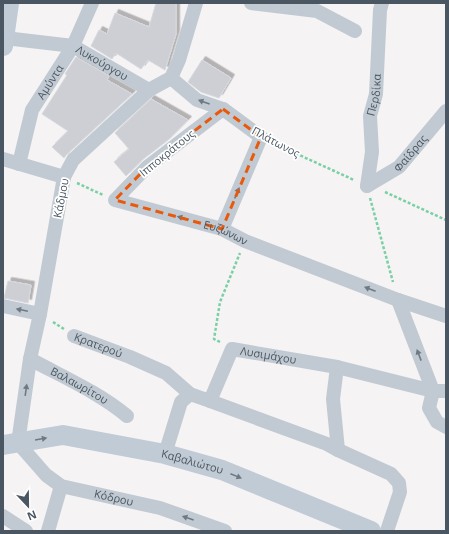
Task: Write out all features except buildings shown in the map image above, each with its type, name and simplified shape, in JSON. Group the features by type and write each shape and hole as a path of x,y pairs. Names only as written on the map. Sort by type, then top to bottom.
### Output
{"street":[{"path":"4,42 9,3"},
{"name":"Αμύντα","path":"19,164 32,110 73,46 92,3"},
{"path":"171,78 181,54 196,3"},
{"path":"251,3 317,11 354,31"},
{"name":"Περδίκα","path":"368,185 372,152 370,116 376,94 380,10 382,3"},
{"name":"Λυκούργου","path":"4,42 73,46 149,90"},
{"name":"Κάδμου","path":"11,444 40,314 64,177 73,160 149,90 171,78"},
{"name":"Πλάτωνος","path":"171,78 197,100 223,109 260,137"},
{"name":"Ιπποκράτους","path":"115,200 147,167 223,109"},
{"name":"Φαίδρας","path":"368,185 399,167 446,111"},
{"path":"222,229 260,137"},
{"path":"3,159 64,177"},
{"name":"Ευζώνων","path":"115,200 222,229 245,241 398,300 446,316"},
{"path":"398,300 440,391 429,408 437,422 446,427"},
{"path":"3,306 40,314"},
{"name":"Κρατερού","path":"74,336 130,357 166,373 190,394"},
{"name":"Λυσιμάχου","path":"210,401 232,349 337,367 440,391"},
{"name":"Βαλαωρίτου","path":"30,359 88,389 112,404 127,416"},
{"path":"337,367 333,399 338,450"},
{"path":"165,454 180,402 190,394 327,444 391,474 398,483 400,492 387,531"},
{"name":"Καβαλιώτου","path":"11,444 63,435 165,454 222,470 371,531"},
{"name":"Κόδρου","path":"11,444 46,475 61,486 160,508 225,531"},
{"path":"48,531 61,486"},
{"path":"3,516 26,531"}],"path":[{"name":"Πλάτωνος","path":"260,137 446,220"},
{"path":"64,177 115,200"},
{"path":"368,185 398,300"},
{"path":"232,349 214,339 220,302 245,241"},
{"name":"Κρατερού","path":"40,314 74,336"}],"highlighted area":[{"path":"223,109 261,137 222,229 115,200 147,167"}]}
